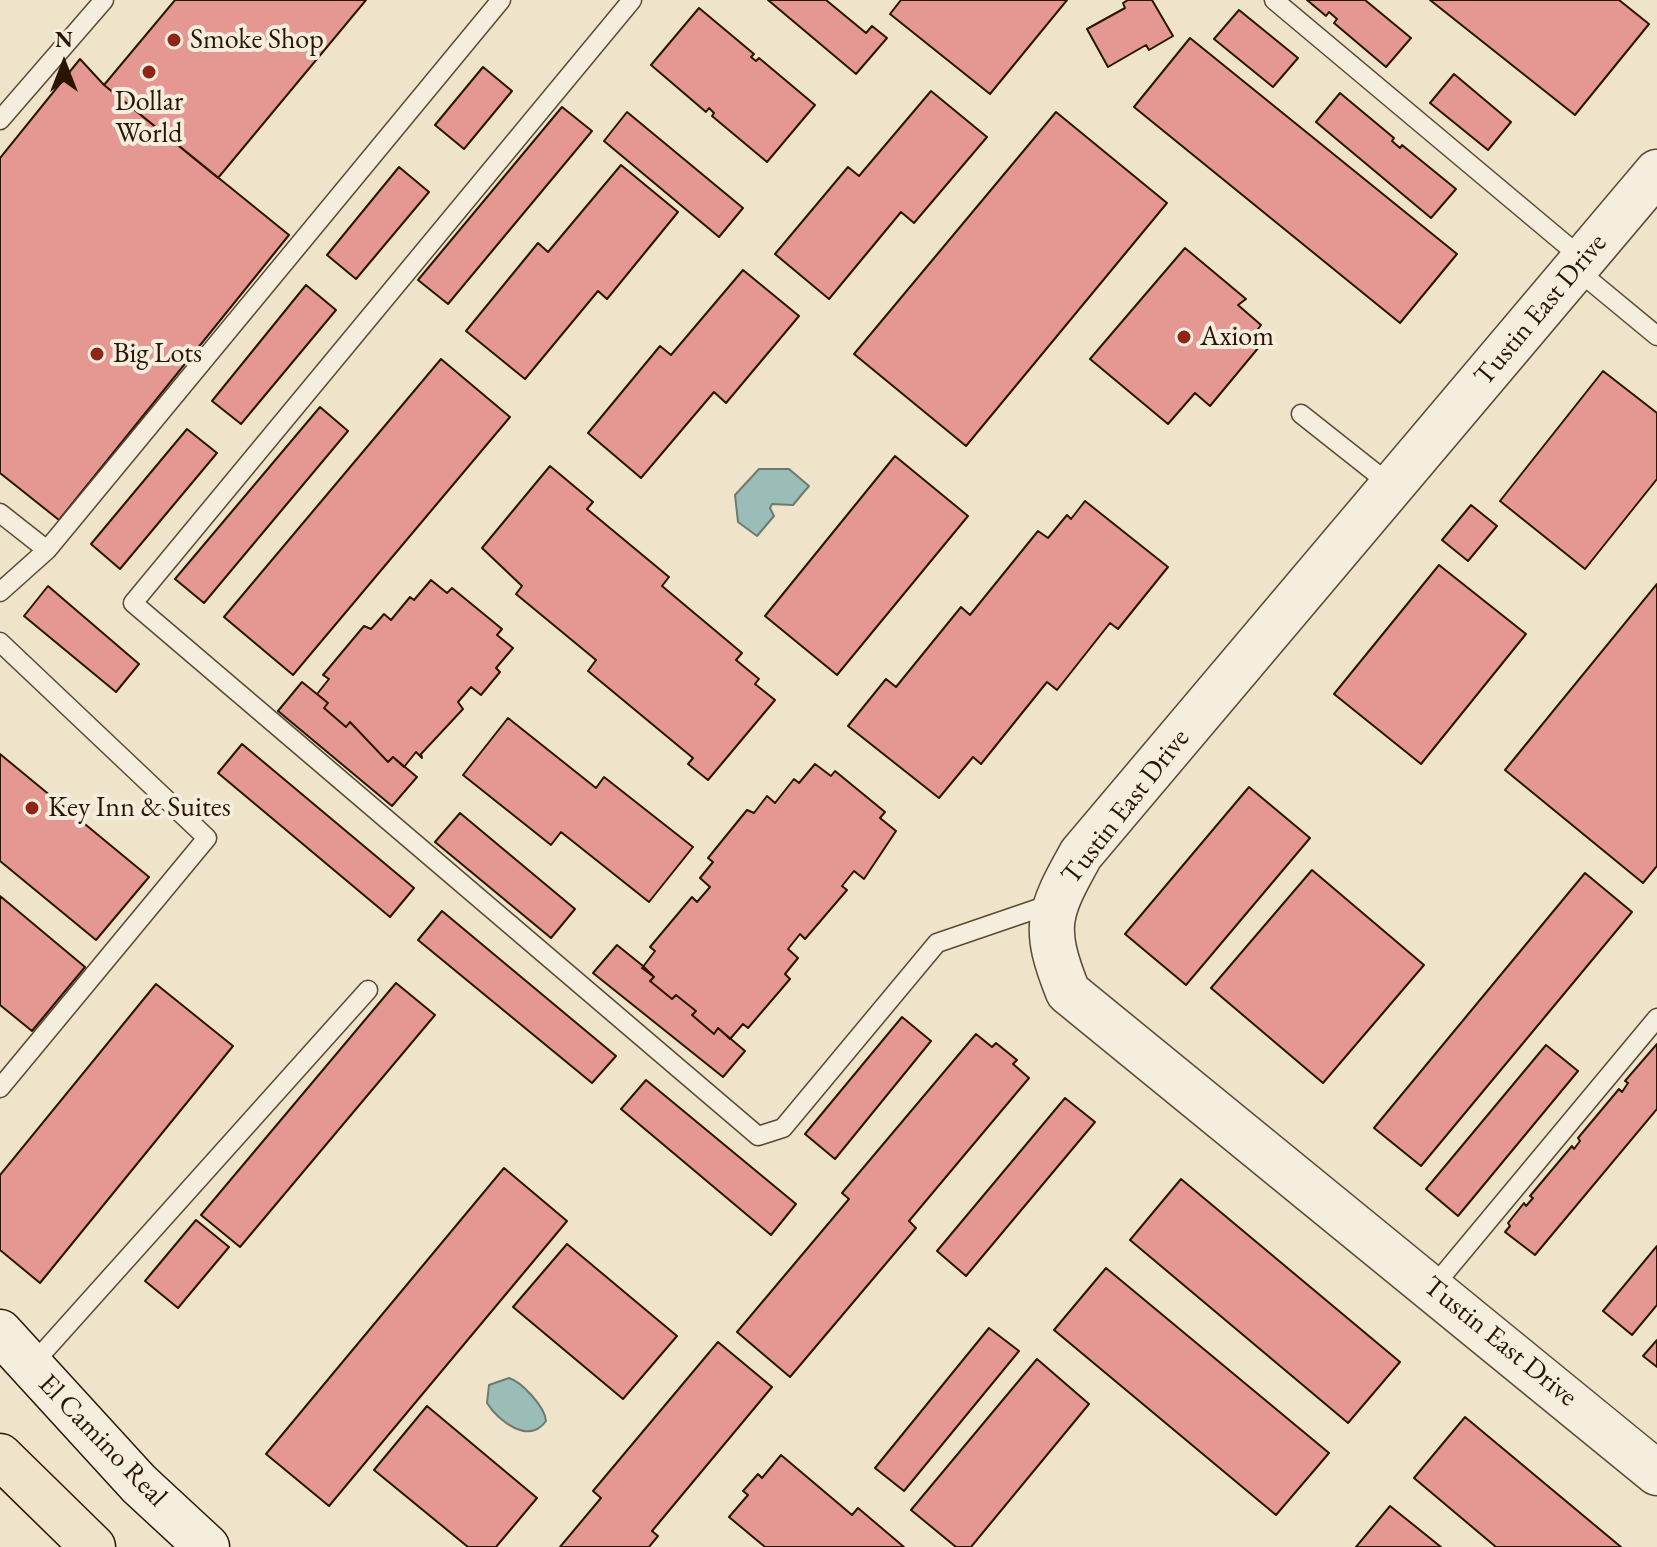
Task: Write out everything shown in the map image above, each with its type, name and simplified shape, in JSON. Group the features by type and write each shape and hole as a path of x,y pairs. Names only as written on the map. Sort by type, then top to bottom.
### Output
{"highway":[{"path":"0,1456 93,1547"}],"street":[{"name":"Tustin East Drive","path":"1657,172 1081,854 1054,903 1052,952 1068,992 1657,1473"},
{"name":"El Camino Real","path":"0,1332 139,1484 207,1547"}],"lane":[{"path":"0,120 104,0"},
{"path":"0,592 47,550 501,0"},
{"path":"632,0 133,603 758,1136 783,1128 937,943 1054,903"},
{"path":"1274,0 1579,264 1657,336"},
{"path":"1301,414 1392,486"},
{"path":"0,513 47,550"},
{"path":"0,642 207,838 0,1088"},
{"path":"30,1367 368,990"},
{"path":"1433,1287 1657,1018"}],"water":[{"path":"759,469 789,469 809,486 793,505 772,504 770,508 774,516 757,536 738,522 735,495"},
{"path":"509,1378 526,1390 542,1409 546,1421 539,1428 523,1431 514,1428 498,1417 487,1403 489,1385"}],"building":[{"path":"175,0 366,0 218,178 104,85"},
{"path":"768,0 826,0 866,33 872,26 887,38 856,74"},
{"path":"901,0 1067,0 990,94 890,14"},
{"path":"1128,0 1152,0 1173,36 1149,50 1146,45 1108,67 1087,29 1125,8 1123,3"},
{"path":"1307,0 1365,0 1411,38 1386,67 1334,23 1337,19 1329,12 1326,16"},
{"path":"1430,0 1619,0 1649,24 1575,115"},
{"path":"699,8 754,54 751,57 756,61 759,58 815,105 767,162 712,116 714,113 709,108 706,112 651,65"},
{"path":"1239,10 1298,58 1273,87 1214,39"},
{"path":"1190,38 1457,254 1400,323 1134,107"},
{"name":"Big Lots","path":"80,59 104,85 289,235 59,520 0,473 0,158"},
{"path":"483,67 512,91 464,149 435,125"},
{"path":"1454,74 1511,122 1488,150 1430,103"},
{"path":"931,91 987,137 914,223 901,212 829,299 775,254 848,167 859,176"},
{"path":"1340,93 1394,138 1392,141 1400,148 1402,145 1456,189 1431,218 1316,122"},
{"path":"562,107 592,131 448,304 418,280"},
{"path":"627,112 743,208 719,237 604,141"},
{"path":"1056,112 1167,203 966,446 854,354"},
{"path":"621,165 678,212 607,299 598,291 525,379 466,331 538,243 548,252"},
{"path":"399,167 429,192 356,279 327,255"},
{"name":"Axiom","path":"1185,248 1246,299 1238,305 1261,325 1255,333 1264,341 1210,406 1195,393 1168,424 1090,359"},
{"path":"743,270 799,316 726,403 714,392 641,478 588,433 660,346 671,355"},
{"path":"306,285 336,310 241,424 212,401"},
{"path":"441,359 510,417 293,675 224,617"},
{"path":"1603,371 1657,413 1657,479 1585,569 1500,501"},
{"path":"320,407 348,431 204,603 175,579"},
{"path":"187,429 217,453 120,569 91,544"},
{"path":"895,456 968,516 837,675 765,616"},
{"path":"550,466 593,502 587,509 669,577 662,586 742,653 736,660 759,679 755,684 775,700 708,780 688,764 693,758 588,671 596,660 516,594 522,586 482,548"},
{"path":"1085,501 1168,567 1118,629 1110,623 1057,690 1047,682 981,764 973,757 939,798 848,726 886,679 896,687 961,607 970,615 1038,531 1048,538 1067,515 1071,519"},
{"path":"1471,505 1497,526 1468,561 1442,540"},
{"path":"1439,565 1526,634 1421,764 1334,694"},
{"path":"431,580 447,593 452,588 502,629 497,635 513,648 496,668 500,672 481,695 471,687 458,702 463,709 421,754 422,758 416,752 404,767 393,757 388,762 350,722 346,727 324,708 328,703 317,694 329,679 323,675 364,626 371,629 384,614 391,620 410,597 414,600"},
{"path":"1657,584 1657,866 1643,883 1505,770"},
{"path":"48,586 139,664 116,692 24,616"},
{"path":"302,682 328,703 324,708 346,727 350,722 388,762 393,757 417,777 392,806 278,711"},
{"path":"508,718 596,788 604,777 693,847 649,902 561,832 551,845 463,775"},
{"path":"242,744 414,888 390,917 218,773"},
{"name":"Key Inn & Suites","path":"0,754 149,877 96,940 0,861"},
{"path":"815,764 831,776 835,771 885,812 880,818 896,831 864,879 854,871 842,886 847,890 805,939 800,934 788,949 798,958 785,974 790,979 748,1028 743,1024 730,1039 718,1028 714,1034 692,1015 696,1011 676,995 672,999 650,981 654,977 642,968 655,951 650,947 692,897 697,902 710,887 700,878 713,862 708,858 747,810 754,813 767,796 775,803 794,779 799,783"},
{"path":"1249,787 1310,838 1186,985 1125,934"},
{"path":"460,813 575,909 551,938 435,842"},
{"path":"1312,870 1424,965 1323,1083 1211,988"},
{"path":"1585,873 1632,912 1421,1166 1374,1128"},
{"path":"0,896 85,967 32,1031 0,1005"},
{"path":"442,911 616,1056 592,1083 418,940"},
{"path":"617,945 654,977 650,981 672,999 676,995 696,1011 692,1015 714,1034 718,1028 745,1051 723,1077 593,973"},
{"path":"396,983 435,1015 240,1247 201,1215"},
{"path":"156,984 233,1046 40,1283 0,1250 0,1175"},
{"path":"902,1017 931,1041 835,1159 805,1134"},
{"path":"976,1034 992,1047 996,1043 1017,1060 1013,1064 1029,1078 909,1221 916,1228 790,1377 737,1332 849,1199 842,1193"},
{"path":"1657,1044 1657,1109 1535,1255 1505,1232 1510,1226 1508,1223 1524,1203 1526,1206 1533,1198 1530,1196 1572,1146 1574,1149 1580,1141 1578,1138 1619,1089 1622,1092 1628,1083 1625,1081"},
{"path":"1546,1045 1578,1071 1458,1216 1426,1189"},
{"path":"646,1080 796,1204 771,1235 621,1109"},
{"path":"1065,1098 1095,1122 966,1276 937,1251"},
{"path":"504,1168 567,1221 329,1506 266,1454"},
{"path":"1181,1179 1400,1362 1348,1423 1130,1240"},
{"path":"196,1220 229,1247 178,1308 145,1281"},
{"path":"567,1244 677,1336 623,1399 513,1307"},
{"path":"1657,1246 1657,1305 1632,1335 1603,1311"},
{"path":"1106,1268 1329,1453 1276,1515 1054,1330"},
{"path":"989,1328 1019,1351 904,1491 875,1468"},
{"path":"1657,1340 1657,1367 1643,1356"},
{"path":"718,1342 772,1387 652,1531 658,1536 649,1547 560,1547 601,1498 593,1491"},
{"path":"1037,1359 1089,1404 971,1547 956,1547 911,1510"},
{"path":"427,1406 537,1498 496,1547 468,1547 374,1470"},
{"path":"1465,1417 1621,1547 1496,1547 1414,1478"},
{"path":"781,1455 852,1515 858,1508 904,1547 765,1547 729,1517 748,1495 743,1491 758,1474 762,1478"},
{"path":"1390,1506 1441,1547 1356,1547"}],"place":[{"name":"Smoke Shop","path":"174,40"},
{"name":"Dollar World","path":"149,72"},
{"name":"Axiom","path":"1184,337"},
{"name":"Big Lots","path":"97,354"},
{"name":"Key Inn & Suites","path":"32,808"}]}
